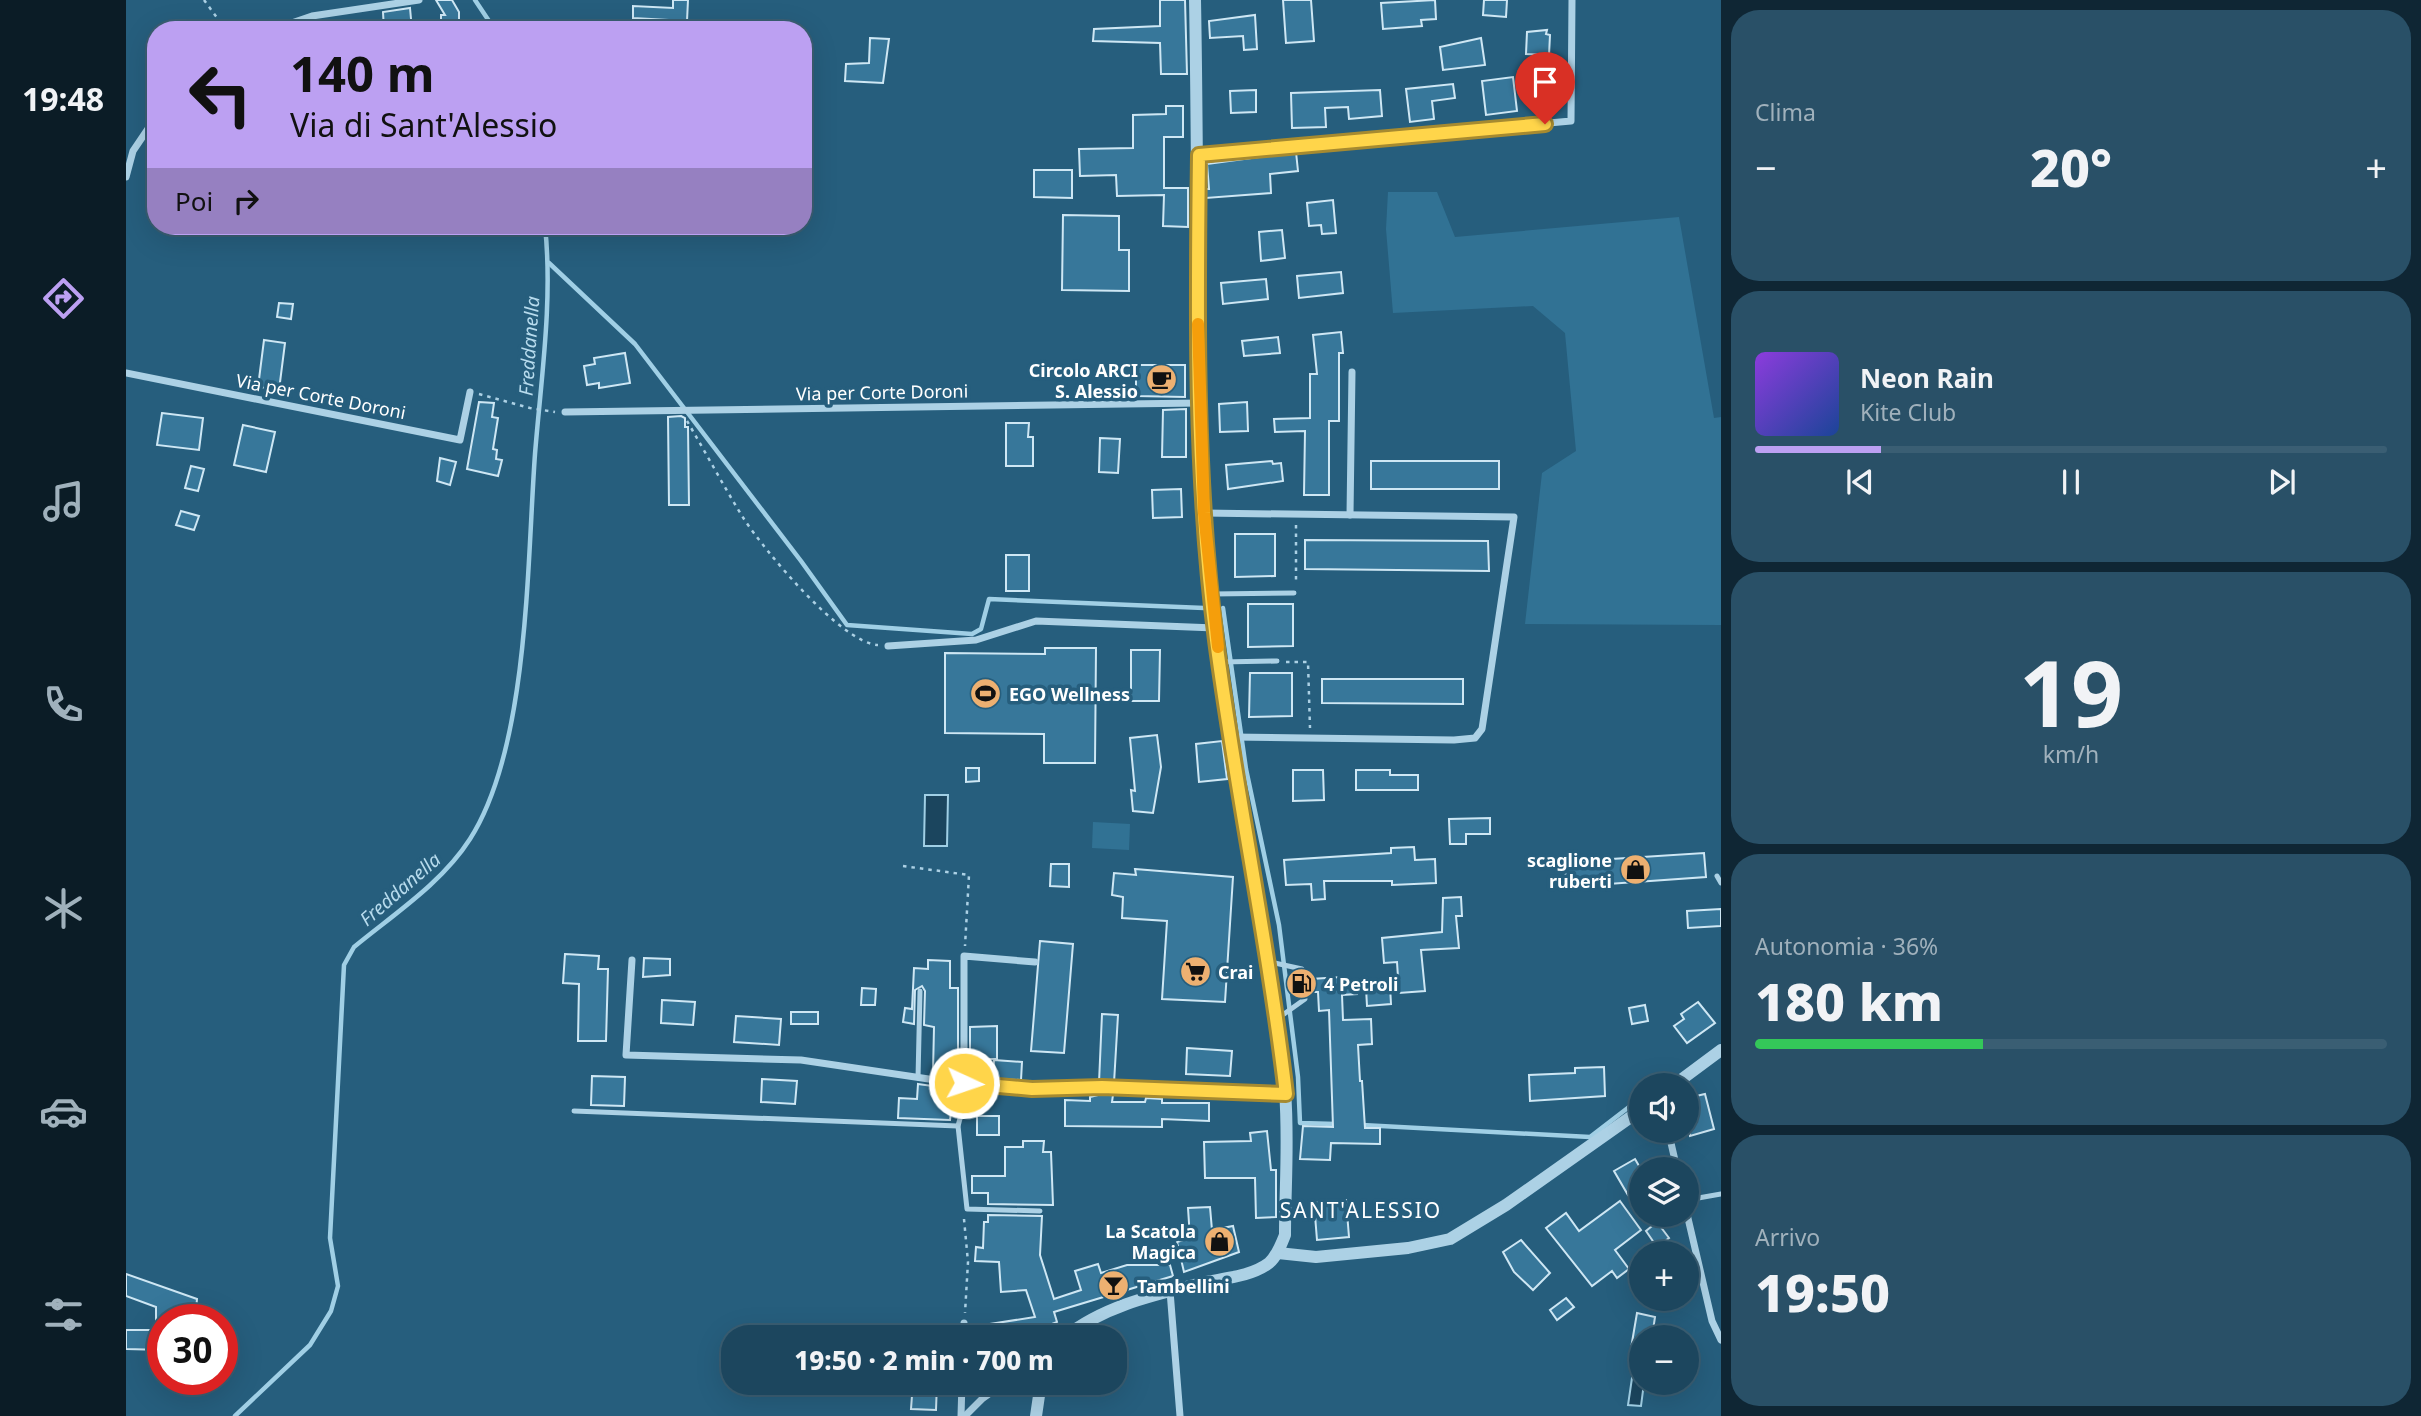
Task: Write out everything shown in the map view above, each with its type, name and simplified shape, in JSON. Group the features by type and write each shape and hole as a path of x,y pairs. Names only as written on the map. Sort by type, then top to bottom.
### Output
{"street":[{"path":"297,21 312,16 419,0"},
{"path":"1082,1325 1098,1314 1170,1291 1254,1271 1269,1263 1278,1253 1285,1235 1286,1094 1270,962 1233,737 1224,662 1215,628 1204,513 1199,403 1199,155 1195,0"},
{"path":"1199,155 1571,121 1572,0"},
{"path":"126,177 132,151 147,130"},
{"path":"1350,515 1352,372"},
{"name":"Via per Corte Doroni","path":"126,373 460,440 470,392"},
{"name":"Via per Corte Doroni","path":"565,412 1199,403"},
{"path":"1204,513 1514,517 1482,729 1475,738 1233,737"},
{"path":"888,646 976,640 1036,621 1215,628"},
{"path":"967,1084 964,956 1035,962"},
{"path":"632,960 626,1055 801,1060 967,1084 1286,1094"},
{"path":"1690,1073 1721,1050"},
{"path":"1278,1253 1316,1257 1408,1248 1450,1239 1506,1205 1629,1117"},
{"path":"1690,1227 1712,1321 1721,1340"},
{"path":"1170,1291 1180,1416"},
{"path":"962,1395 963,1416"},
{"path":"963,1416 990,1395"},
{"path":"1036,1416 1039,1395"}],"lane":[{"path":"1212,594 1294,593"},
{"path":"1224,662 1277,661"},
{"path":"1717,876 1721,883"},
{"path":"1270,962 1302,969 1305,999 1277,1019"},
{"path":"918,1078 920,991"},
{"path":"967,1084 958,1126 967,1209 1040,1211"},
{"path":"574,1111 958,1126"},
{"path":"1699,1198 1721,1194"}],"path":[{"path":"204,0 219,21"},
{"path":"470,392 548,411"},
{"path":"682,411 746,521 816,606 865,644 888,646"},
{"path":"1294,593 1296,514"},
{"path":"1277,661 1308,662 1310,738"},
{"path":"903,866 969,875 964,956"},
{"path":"964,1323 968,1262 963,1209 967,1209"}],"shaded area":[{"path":"1388,192 1437,192 1455,237 1679,217 1714,418 1721,417 1721,625 1525,624 1542,473 1576,451 1565,333 1533,306 1393,313 1386,229"},
{"path":"925,795 948,795 947,846 924,846"},
{"path":"1093,822 1130,824 1129,850 1092,848"},
{"path":"1629,1395 1642,1395 1641,1406 1628,1405"}],"building":[{"path":"436,0 452,0 459,12 459,21 441,21 441,15 445,15"},
{"path":"673,0 688,0 687,21 633,18 633,6 673,8"},
{"path":"1160,0 1185,0 1187,74 1161,74 1160,43 1093,41 1094,29 1160,26"},
{"path":"1283,0 1311,0 1314,41 1286,43"},
{"path":"1435,0 1436,19 1421,20 1422,26 1383,29 1381,3"},
{"path":"1484,0 1507,0 1506,17 1483,15"},
{"path":"410,8 411,21 384,21 383,12"},
{"path":"1255,15 1257,49 1244,50 1243,36 1210,38 1209,21"},
{"path":"1547,30 1546,34 1550,35 1549,55 1526,54 1527,32"},
{"path":"870,38 889,39 883,83 845,81 846,64 869,63"},
{"path":"1481,38 1485,65 1443,70 1440,47"},
{"path":"1513,77 1517,111 1486,115 1482,81"},
{"path":"1453,84 1455,98 1432,101 1434,119 1410,122 1406,89"},
{"path":"1256,90 1256,112 1231,113 1230,91"},
{"path":"1380,90 1382,116 1349,119 1348,107 1325,108 1326,127 1292,128 1291,93"},
{"path":"1166,106 1183,106 1183,137 1164,137 1164,188 1188,188 1188,227 1163,226 1164,195 1117,196 1116,175 1080,176 1079,149 1133,148 1133,115 1166,114"},
{"path":"1296,152 1298,171 1270,174 1271,193 1206,198 1206,189 1209,189 1207,164"},
{"path":"1034,170 1072,170 1072,198 1034,197"},
{"path":"1333,200 1336,233 1322,234 1321,225 1309,226 1307,203"},
{"path":"1063,215 1119,216 1119,250 1129,250 1129,291 1062,290"},
{"path":"1282,230 1285,258 1261,261 1259,232"},
{"path":"1341,272 1343,293 1299,298 1297,276"},
{"path":"1266,279 1268,299 1223,304 1221,283"},
{"path":"279,303 293,304 291,319 277,317"},
{"path":"1341,332 1343,353 1339,353 1339,421 1329,421 1329,495 1304,495 1305,431 1275,432 1274,419 1310,418 1310,374 1317,374 1313,335"},
{"path":"1278,337 1280,353 1244,356 1242,341"},
{"path":"264,340 285,343 279,390 258,387"},
{"path":"625,353 630,383 599,388 599,383 587,385 584,366 595,364 594,358"},
{"name":"Circolo ARCI S. Alessio","path":"1136,365 1185,365 1185,397 1136,396"},
{"path":"479,402 494,403 492,417 498,418 493,449 497,450 496,459 502,460 498,476 467,469"},
{"path":"1247,402 1248,431 1220,432 1219,404"},
{"path":"1186,409 1186,457 1162,457 1163,410"},
{"path":"162,413 203,418 199,450 157,445"},
{"path":"668,417 685,418 685,427 688,427 689,505 669,505"},
{"path":"1006,423 1029,423 1028,437 1033,437 1033,466 1006,466"},
{"path":"243,425 275,432 266,472 234,465"},
{"path":"1100,438 1120,439 1118,473 1099,472"},
{"path":"440,458 456,462 450,485 437,481"},
{"path":"1272,461 1273,464 1281,463 1283,481 1228,489 1226,465"},
{"path":"1371,461 1499,461 1499,489 1371,489"},
{"path":"191,466 204,469 198,491 185,488"},
{"path":"1181,489 1182,517 1153,518 1152,490"},
{"path":"181,511 199,516 194,530 176,525"},
{"path":"1235,534 1275,534 1275,576 1235,577"},
{"path":"1305,540 1488,541 1489,571 1305,569"},
{"path":"1006,555 1029,555 1029,591 1006,591"},
{"path":"1248,604 1293,604 1293,646 1248,647"},
{"path":"1045,648 1096,648 1095,763 1044,763 1044,734 945,733 945,653 1045,654"},
{"path":"1131,650 1160,650 1159,701 1131,701"},
{"path":"1250,673 1292,673 1292,716 1249,717"},
{"path":"1322,679 1463,679 1463,704 1322,703"},
{"path":"1157,735 1161,767 1153,813 1133,811 1131,790 1135,791 1130,738"},
{"path":"1222,741 1227,779 1199,782 1196,744"},
{"path":"966,768 979,768 979,781 966,782"},
{"path":"1293,770 1323,770 1324,800 1293,801"},
{"path":"1356,770 1390,770 1390,775 1418,775 1418,790 1356,790"},
{"path":"1490,818 1490,834 1466,834 1466,844 1450,844 1449,819"},
{"path":"1414,847 1415,860 1435,859 1436,883 1392,885 1392,881 1324,881 1325,899 1312,900 1311,884 1286,885 1284,860 1391,853 1391,848"},
{"name":"scaglione ruberti","path":"1704,853 1706,877 1566,887 1565,862"},
{"path":"1051,864 1069,864 1069,887 1050,886"},
{"path":"1135,869 1233,877 1225,1002 1162,999 1167,921 1122,918 1123,897 1112,895 1114,873 1136,875"},
{"path":"1461,897 1462,916 1456,916 1459,948 1421,950 1425,991 1399,993 1397,962 1384,963 1382,938 1442,932 1443,898"},
{"path":"1721,909 1721,926 1688,928 1687,911"},
{"path":"1040,941 1073,944 1064,1053 1031,1051"},
{"path":"565,954 599,956 598,969 608,969 606,1041 578,1041 579,984 563,983"},
{"path":"644,958 670,959 670,975 643,977"},
{"path":"928,960 950,961 950,988 958,988 958,1077 933,1073 934,1027 924,1025 925,991 922,986 915,990 914,1024 903,1022 905,1008 912,1009 914,968 928,969"},
{"path":"1341,977 1341,982 1356,981 1357,994 1342,995 1343,1020 1371,1019 1372,1044 1358,1045 1360,1081 1365,1128 1380,1128 1380,1144 1331,1143 1330,1160 1300,1159 1303,1126 1333,1127 1329,1010 1319,1011 1318,992 1312,992 1311,979"},
{"path":"1390,986 1391,1004 1367,1006 1366,988"},
{"path":"862,988 876,989 875,1005 861,1005"},
{"path":"662,1000 695,1002 693,1025 661,1023"},
{"path":"1698,1002 1715,1023 1687,1043 1674,1026 1684,1019 1681,1014"},
{"path":"1645,1005 1648,1021 1632,1024 1629,1008"},
{"path":"791,1012 818,1012 818,1024 791,1024"},
{"path":"1102,1014 1118,1015 1114,1083 1099,1083"},
{"path":"736,1016 781,1019 779,1045 734,1042"},
{"path":"997,1026 997,1059 970,1059 970,1027"},
{"path":"1187,1048 1232,1051 1230,1076 1186,1074"},
{"path":"994,1060 1022,1062 1021,1080 993,1079"},
{"path":"1604,1067 1605,1096 1530,1101 1529,1075 1575,1073 1575,1068"},
{"path":"592,1076 625,1077 624,1106 591,1105"},
{"path":"762,1079 797,1081 795,1104 761,1102"},
{"path":"918,1084 954,1089 950,1120 898,1118 899,1098 917,1099"},
{"path":"1705,1094 1714,1129 1699,1133 1699,1095"},
{"path":"1113,1095 1112,1102 1145,1102 1146,1098 1162,1099 1162,1103 1209,1103 1209,1121 1162,1119 1162,1127 1065,1126 1065,1100 1090,1101 1090,1097"},
{"path":"977,1116 999,1116 999,1135 977,1135"},
{"path":"1267,1131 1271,1170 1276,1170 1276,1217 1256,1218 1255,1178 1205,1178 1204,1142 1251,1141 1250,1133"},
{"path":"1023,1141 1044,1141 1043,1152 1051,1152 1053,1205 988,1204 988,1193 972,1193 972,1176 1005,1176 1005,1147 1023,1147"},
{"path":"1629,1162 1629,1195 1628,1195 1614,1171"},
{"path":"1346,1200 1349,1237 1317,1240 1314,1203"},
{"path":"1620,1201 1629,1213 1629,1227 1639,1227 1641,1230 1615,1250 1629,1269 1617,1278 1612,1271 1592,1286 1546,1228 1566,1213 1579,1231"},
{"path":"1210,1207 1212,1230 1233,1226 1239,1252 1184,1272 1177,1242 1190,1238 1188,1208"},
{"path":"988,1215 1042,1216 1040,1255 1054,1299 1081,1290 1075,1271 1098,1264 1101,1273 1127,1265 1170,1265 1173,1276 1054,1312 1057,1322 1049,1325 983,1325 1035,1317 1026,1290 1001,1292 999,1262 975,1261 976,1247 983,1248 984,1222 988,1222"},
{"path":"1651,1227 1661,1227 1669,1238 1665,1241 1653,1241 1646,1231"},
{"path":"1521,1240 1550,1273 1533,1290 1514,1272 1503,1252"},
{"path":"126,1274 197,1299 197,1304 148,1304 126,1296"},
{"path":"1566,1298 1574,1307 1557,1320 1550,1310"},
{"path":"1637,1313 1655,1317 1654,1325 1635,1325"},
{"path":"126,1330 147,1330 147,1350 126,1349"},
{"path":"912,1395 937,1395 936,1410 911,1409"}],"waterway":[{"name":"Freddanella","path":"475,0 489,21"},
{"name":"Freddanella","path":"235,1416 310,1345 331,1311 338,1286 330,1238 344,965 354,947 432,884 459,855 489,801 504,755 522,653 547,311 546,235"},
{"path":"549,263 635,344 847,625 972,634 981,629 989,599 1204,608"},
{"path":"1223,608 1246,769 1279,925 1298,1077 1300,1123 1336,1124"},
{"path":"1362,1125 1590,1137 1629,1107"}],"slow traffic":[{"path":"1198,324 1204,513 1218,647"}],"place":[{"name":"Circolo ARCI S. Alessio","path":"1161,380"},
{"name":"EGO Wellness","path":"986,694"},
{"name":"scaglione ruberti","path":"1635,870"},
{"name":"Crai","path":"1195,972"},
{"name":"4 Petroli","path":"1301,984"},
{"name":"La Scatola Magica","path":"1219,1241"},
{"name":"Tambellini","path":"1114,1286"}],"district":[{"name":"SANT'ALESSIO","path":"1361,1210"}],"route":[{"path":"964,1083 1032,1089 1102,1087 1286,1094 1266,939 1216,640 1204,513 1198,380 1199,155 1545,124"}]}
